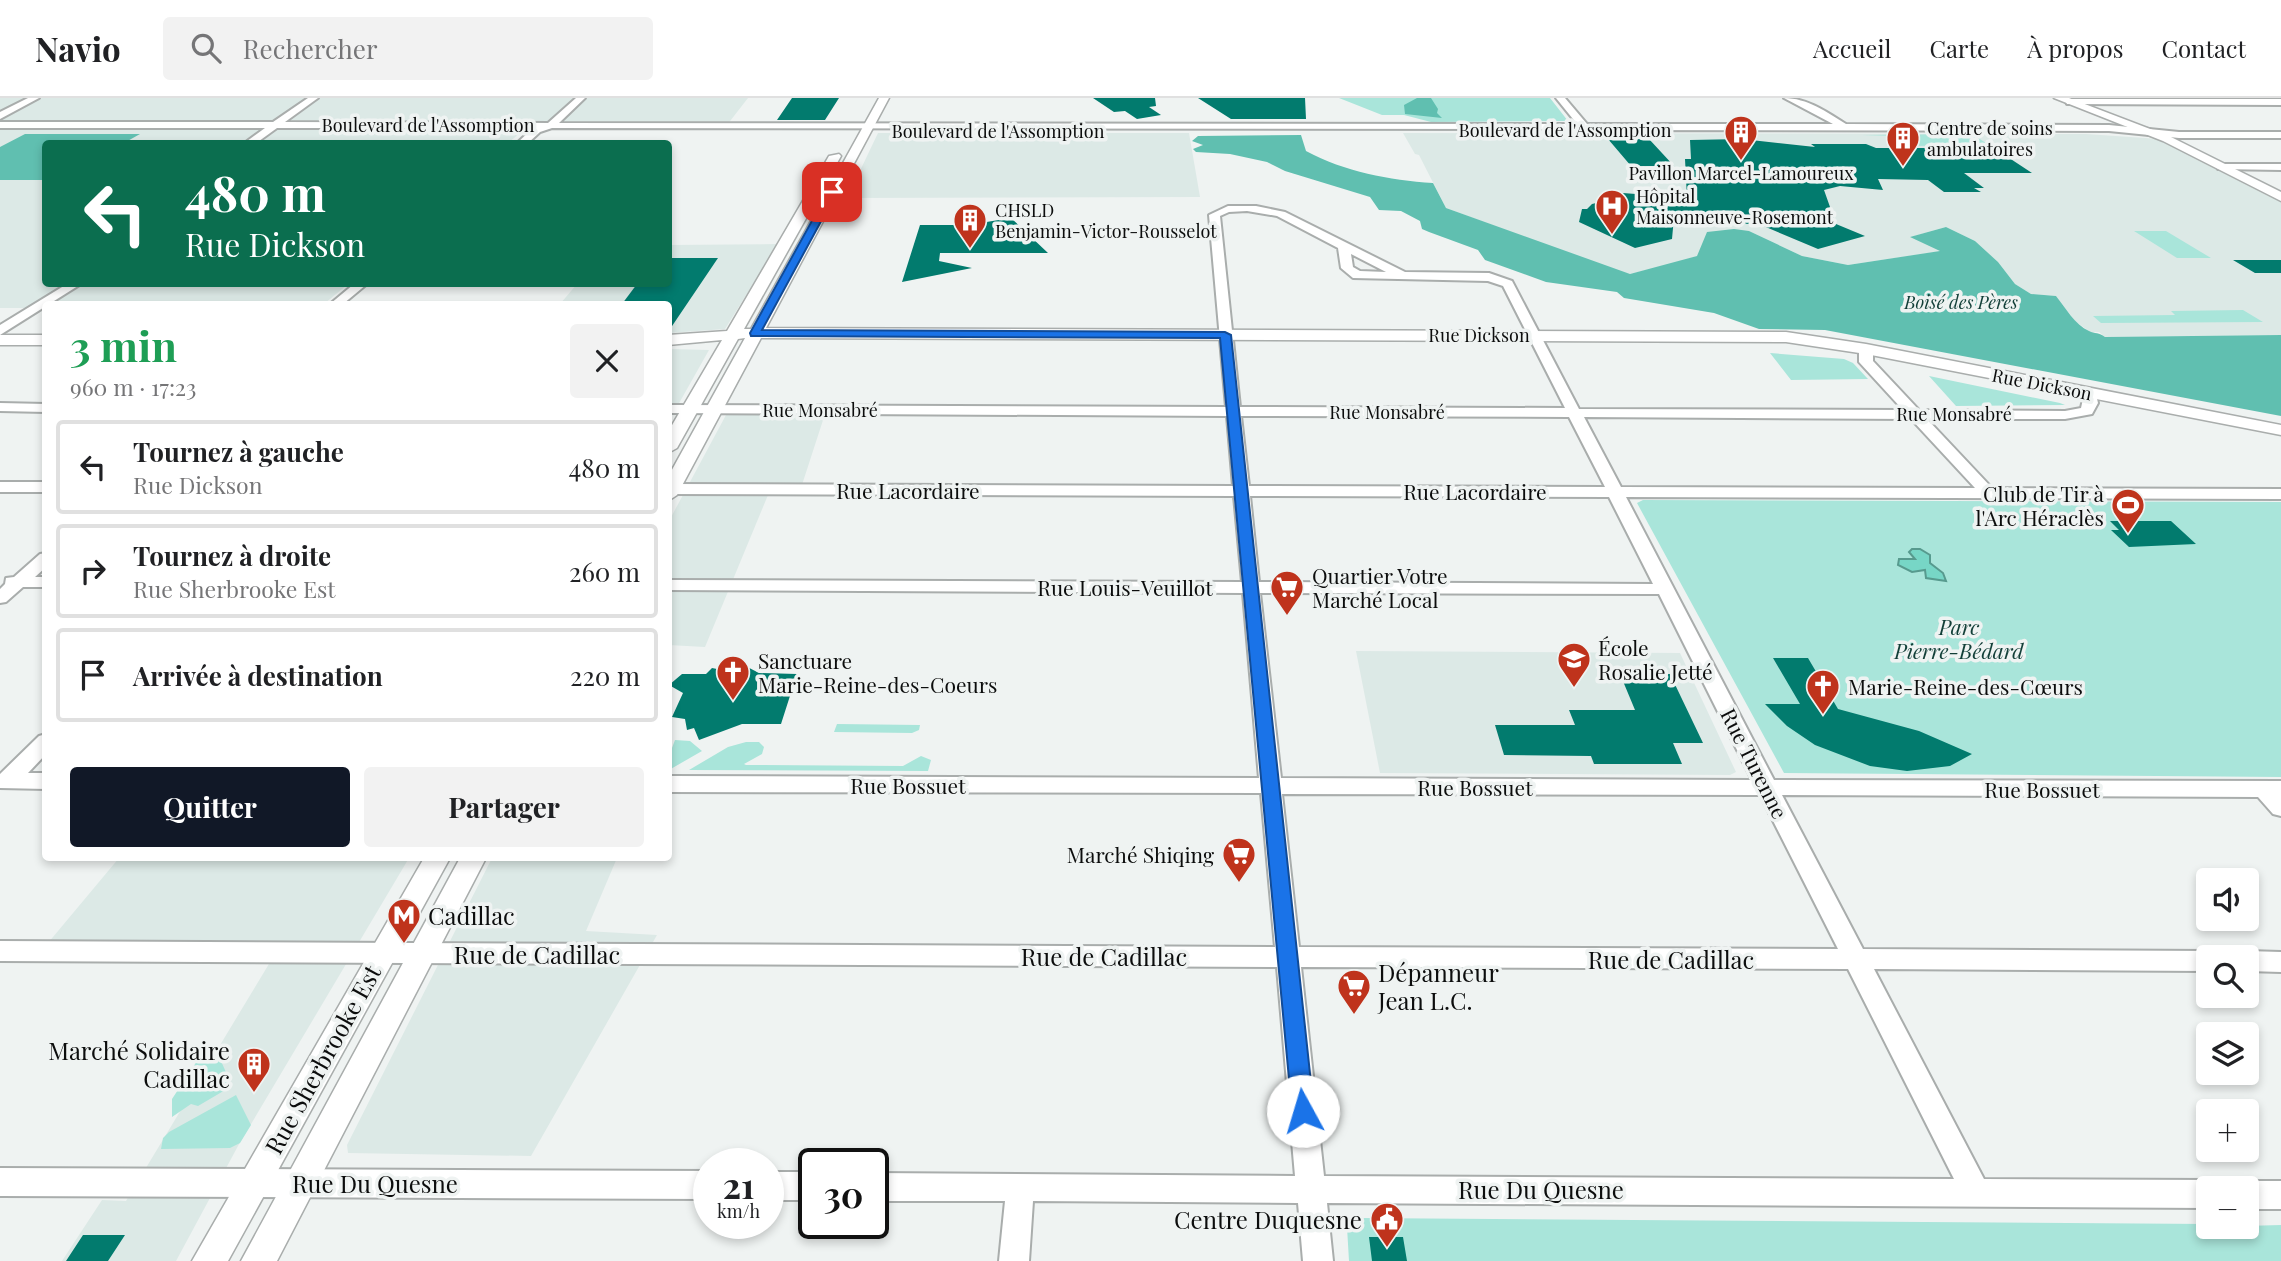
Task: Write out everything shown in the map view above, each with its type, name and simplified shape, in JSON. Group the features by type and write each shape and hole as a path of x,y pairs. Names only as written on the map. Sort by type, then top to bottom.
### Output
{"main road":[{"path":"672,441 853,134 884,98"},
{"path":"2071,100 2154,134 2281,197"},
{"path":"2071,100 2171,135 2281,189"},
{"path":"672,486 752,339 853,134 861,110"},
{"path":"2107,116 2122,124 2109,128"},
{"path":"0,340 42,340"},
{"name":"Rue Dickson","path":"672,341 1536,341 1790,348 1865,353 2091,398 2281,440"},
{"name":"Rue Dickson","path":"2091,398 2281,430"},
{"name":"Rue Sherbrooke Est","path":"209,1261 381,952 435,861"},
{"name":"Rue Sherbrooke Est","path":"258,1261 471,861"}],"street":[{"path":"0,116 35,98"},
{"path":"253,140 314,98"},
{"path":"525,140 567,98"},
{"path":"536,128 550,125 581,98"},
{"path":"1560,98 1585,128"},
{"path":"1788,98 1821,112 1846,129"},
{"path":"2071,100 2275,102"},
{"path":"1976,116 1994,129"},
{"name":"Boulevard de l'Assomption","path":"1994,116 2019,127"},
{"name":"Boulevard de l'Assomption","path":"550,125 797,129 853,134 1585,128 1994,129 2171,135 2281,135"},
{"name":"Boulevard de l'Assomption","path":"0,127 797,129"},
{"name":"Boulevard de l'Assomption","path":"1994,129 2109,128 2154,134"},
{"path":"2222,167 2281,167"},
{"path":"1318,1261 1213,219 1217,212 1236,209 1270,211 1403,276"},
{"path":"1344,246 1347,268 1352,273 1403,276"},
{"name":"Rue Turenne","path":"1403,276 1489,277 1508,284 1975,1191"},
{"path":"48,301 70,287"},
{"path":"341,301 357,287"},
{"path":"0,331 42,305"},
{"path":"1865,353 1914,414 1988,493"},
{"name":"Rue Monsabré","path":"672,410 2071,414 2087,411 2091,398"},
{"path":"0,407 42,408"},
{"path":"0,487 42,487"},
{"name":"Rue Lacordaire","path":"672,491 2281,494"},
{"path":"0,598 9,582 42,561"},
{"path":"9,582 42,582"},
{"name":"Rue Louis-Veuillot","path":"672,585 1665,589"},
{"path":"4,781 42,745"},
{"path":"4,781 42,781"},
{"name":"Rue Bossuet","path":"672,784 2272,789"},
{"path":"2272,789 2281,808"},
{"name":"Rue de Cadillac","path":"0,951 2196,961"},
{"path":"2259,961 2281,962"},
{"name":"Rue Du Quesne","path":"0,1182 693,1185"},
{"name":"Rue Du Quesne","path":"889,1187 2196,1194"},
{"path":"1014,1261 1020,1188"},
{"path":"2259,1195 2281,1195"}],"shaded area":[{"path":"0,98 748,98 727,125 532,123 512,140 42,140 42,287 344,287 328,301 42,301 42,308 0,308"},
{"path":"878,133 1189,133 1200,197 847,198"},
{"name":"Hôpital Maisonneuve-Rosemont","path":"1403,133 2086,134 2160,139 2281,201 2281,335 2105,337 2099,332 2090,332 2075,321 2056,296 2031,294 2015,284 1998,262 1975,241 1946,227 1911,237 1942,251 1848,265 1802,256 1749,231 1697,256 1630,274 1446,208 1419,155 1415,154"},
{"path":"778,244 725,329 672,333 672,301 563,301 574,287 672,287 672,245"},
{"path":"672,349 709,350 672,416"},
{"path":"825,414 799,494 768,495 705,647 672,645 672,515 726,415"},
{"path":"1912,549 1920,549 1930,555 1930,563 1943,573 1946,581 1926,578 1925,570 1912,572 1898,565 1899,559 1915,559 1909,552"},
{"name":"École Rosalie Jetté","path":"1356,651 1680,653 1736,772 1730,775 1380,773"},
{"path":"116,861 407,861 238,1146 176,1261 62,1261 102,1200 126,1201 281,944 48,943"},
{"path":"490,861 616,861 586,931 657,935 531,1156 348,1153 347,1145"}],"green space":[{"path":"1339,98 1550,98 1568,121 1431,122 1404,115 1382,115"},
{"path":"1417,98 1431,98 1442,118 1405,114 1404,105"},
{"path":"25,134 140,134 129,140 42,140 42,180 0,180 0,147"},
{"path":"1972,134 1989,145 1911,146 1917,142 1898,136 1862,135"},
{"name":"Boisé des Pères","path":"1301,135 1306,151 1321,158 1368,174 1433,183 1446,208 1630,274 1697,256 1707,232 1734,229 1749,231 1802,256 1848,265 1940,251 1910,237 1946,227 1975,241 1998,262 2015,284 2031,294 2056,296 2079,325 2105,337 2281,335 2281,416 1825,330 1759,329 1714,313 1624,298 1617,292 1546,282 1485,260 1478,250 1422,229 1420,221 1401,211 1379,210 1370,197 1285,171 1267,162 1230,154 1196,152 1193,149 1203,145 1192,141 1198,136"},
{"path":"2134,231 2166,231 2211,258 2177,258"},
{"path":"2243,310 2263,322 2101,323 2093,316 2175,315 2171,311"},
{"path":"1770,353 1844,359 1853,363 1868,379 1791,380"},
{"path":"1929,376 2060,403 2065,405 1956,406"},
{"name":"Parc Pierre-Bédard","path":"1643,500 2281,502 2281,777 1784,773 1637,503"},
{"path":"837,724 920,725 919,730 912,733 834,732"},
{"path":"675,740 690,741 702,751 672,768 672,748"},
{"path":"759,742 764,747 762,754 744,764 746,765 903,766 921,756 931,760 928,771 689,770 728,747"},
{"path":"197,1061 221,1061 232,1086 198,1106 191,1104 172,1117 172,1099"},
{"path":"236,1095 251,1125 240,1143 230,1148 161,1149 163,1138 169,1132"},
{"path":"1352,1220 2196,1224 2196,1239 2259,1239 2259,1226 2281,1225 2281,1261 1349,1261 1347,1227"}],"building":[{"path":"792,98 839,98 825,120 777,120"},
{"path":"1093,98 1155,98 1156,106 1149,107 1161,115 1137,119 1125,111 1114,112"},
{"path":"1198,98 1305,98 1306,119 1231,119"},
{"path":"1608,139 1649,139 1674,166 1631,166"},
{"path":"1742,139 1815,147 1811,144 1866,144 1876,148 1994,148 2032,173 1964,173 1984,188 1974,188 1981,192 1944,192 1928,180 1878,179 1883,190 1840,186 1824,190 1836,224 1865,236 1818,249 1754,222 1747,224 1732,217 1712,216 1713,221 1674,217 1672,239 1635,248 1579,222 1582,209 1609,200 1610,192 1687,198 1685,159 1691,159 1690,140"},
{"path":"1011,218 1048,253 940,253 939,261 972,268 902,282 920,225 968,225"},
{"path":"672,258 718,258 672,326 672,301 624,301 635,287 672,287"},
{"path":"2233,260 2281,260 2281,273 2255,273"},
{"name":"Club de Tir à l'Arc Héraclès","path":"2110,521 2171,521 2196,544 2129,547 2111,530 2119,530"},
{"name":"Marie-Reine-des-Cœurs","path":"1773,658 1808,658 1838,709 1919,731 1972,754 1950,766 1907,771 1870,766 1815,745 1787,726 1765,704 1800,704"},
{"name":"Sanctuare Marie-Reine-des-Coeurs","path":"732,659 759,673 797,674 781,724 742,724 699,740 694,728 687,730 685,719 672,717 683,693 672,687 672,682 682,674 706,674 712,668 717,669"},
{"path":"1620,674 1670,674 1703,743 1673,743 1682,764 1594,764 1591,756 1504,755 1495,725 1575,725 1569,710 1635,710"},
{"path":"83,1235 125,1235 108,1261 66,1261"},
{"name":"Centre Duquesne","path":"1369,1237 1403,1237 1407,1261 1372,1261"}],"place":[{"name":"Pavillon Marcel-Lamoureux","path":"1741,162"},
{"name":"Centre de soins ambulatoires","path":"1903,168"},
{"name":"Hôpital Maisonneuve-Rosemont","path":"1612,236"},
{"name":"CHSLD Benjamin-Victor-Rousselot","path":"970,250"},
{"name":"Club de Tir à l'Arc Héraclès","path":"2128,535"},
{"name":"Quartier Votre Marché Local","path":"1287,617"},
{"name":"École Rosalie Jetté","path":"1574,689"},
{"name":"Sanctuare Marie-Reine-des-Coeurs","path":"733,702"},
{"name":"Marie-Reine-des-Cœurs","path":"1823,716"},
{"name":"Marché Shiqing","path":"1239,884"},
{"name":"Cadillac","path":"404,945"},
{"name":"Dépanneur Jean L.C.","path":"1354,1016"},
{"name":"Marché Solidaire Cadillac","path":"254,1094"},
{"name":"Centre Duquesne","path":"1387,1249"}],"route":[{"path":"832,192 755,333 1225,335 1303,1111"}]}
